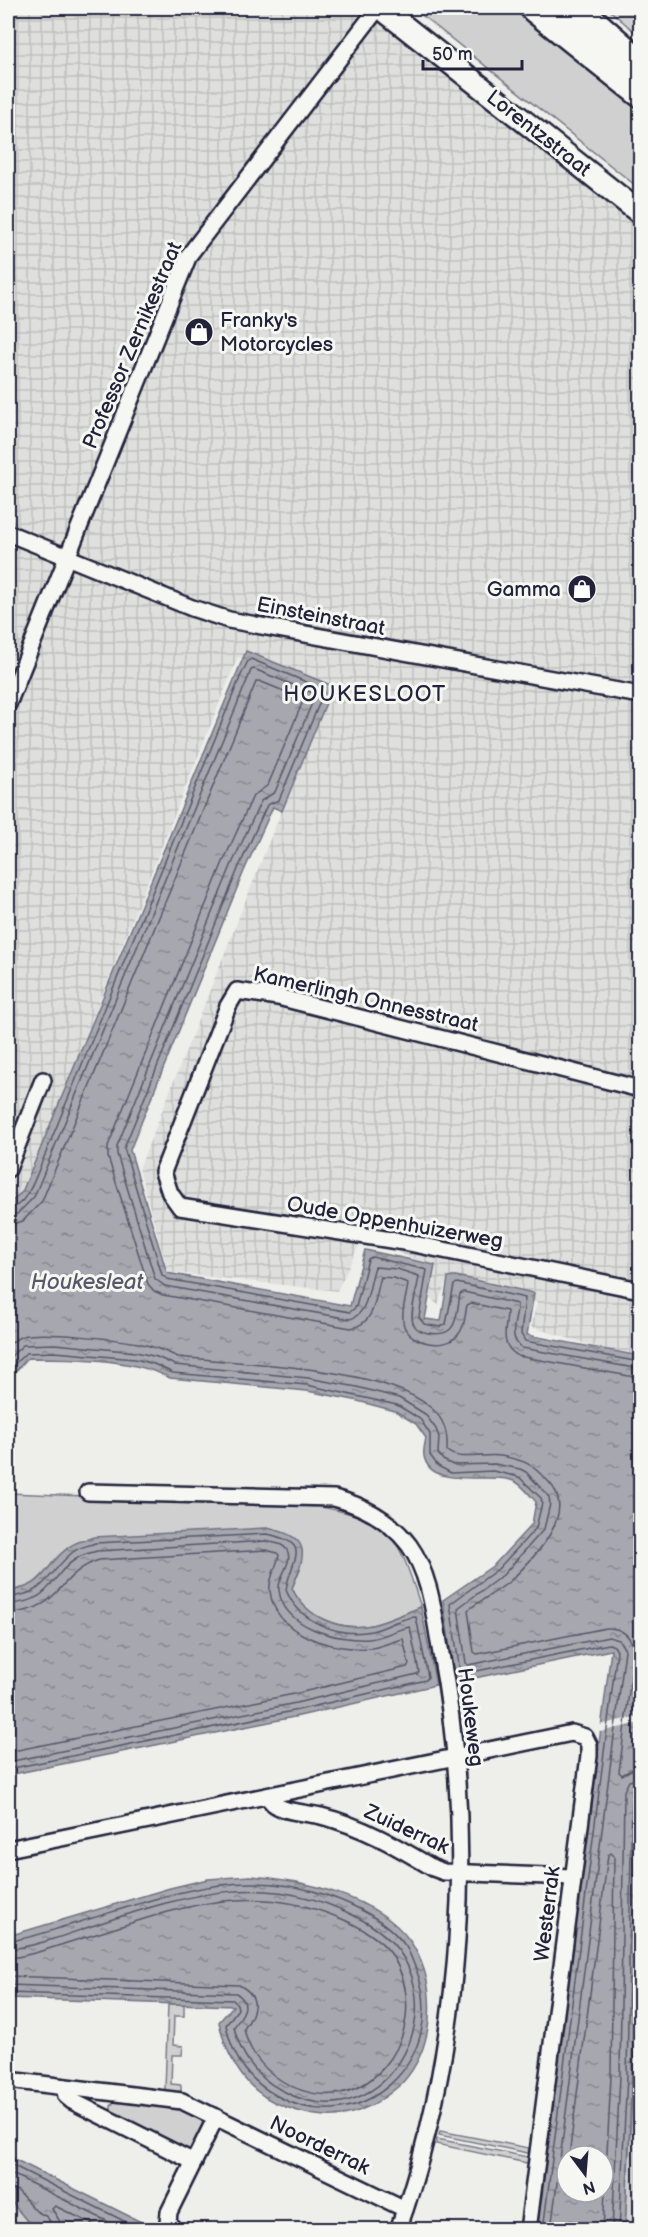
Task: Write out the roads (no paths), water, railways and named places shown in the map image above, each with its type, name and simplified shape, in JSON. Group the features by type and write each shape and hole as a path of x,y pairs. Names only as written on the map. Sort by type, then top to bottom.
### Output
{"highway":[{"path":"536,8 640,92"},
{"path":"576,8 640,64"},
{"path":"584,8 640,45"},
{"path":"612,69 640,98"}],"street":[{"name":"Lorentzstraat","path":"379,8 640,213"},
{"name":"Professor Zernikestraat","path":"8,704 189,255 379,8"},
{"name":"Einsteinstraat","path":"8,532 192,608 229,620 640,695"},
{"name":"Kamerlingh Onnesstraat","path":"163,1172 228,1006 237,991 289,1000 640,1089"},
{"path":"8,1169 43,1080"},
{"name":"Oude Oppenhuizerweg","path":"163,1172 170,1193 180,1207 404,1242 640,1290"},
{"name":"Houkeweg","path":"88,1492 334,1498 365,1508 391,1525 413,1551 427,1584 447,1684 456,1757 460,1872 454,1964 444,2048 426,2134 398,2229"},
{"name":"Westerrak","path":"456,1757 572,1733 585,1737 589,1745 528,2229"},
{"name":"Zuiderrak","path":"8,1849 456,1757"},
{"name":"Zuiderrak","path":"268,1796 270,1802 278,1808 345,1823 398,1847 444,1872 573,1877"},
{"name":"Noorderrak","path":"8,2080 182,2101 405,2209"},
{"path":"64,2086 66,2096 72,2102 194,2162"},
{"path":"174,2229 168,2222 169,2212 216,2117"}],"water":[{"name":"Houkesleat","path":"246,651 333,686 282,811 273,807 244,871 130,1150 167,1273 350,1306 365,1250 435,1265 425,1319 441,1321 448,1278 456,1276 534,1293 527,1335 640,1356 636,1902 625,2229 537,2229 611,1650 455,1682 443,1600 494,1565 532,1524 536,1502 516,1482 505,1479 450,1477 438,1474 429,1467 424,1456 426,1438 416,1424 395,1411 354,1400 307,1391 170,1378 138,1366 101,1360 28,1358 8,1379 8,1205 22,1192"},
{"path":"267,1528 292,1536 298,1541 302,1548 301,1565 292,1588 305,1607 325,1620 360,1627 391,1619 421,1607 436,1685 299,1716 8,1775 8,1591 32,1584 62,1552 74,1544 94,1537"},
{"path":"250,1876 315,1886 359,1902 396,1926 410,1941 419,1957 429,1994 427,2032 422,2050 414,2067 403,2082 371,2105 347,2114 322,2116 292,2109 261,2094 241,2074 223,2036 219,2022 233,2006 8,1998 8,1936 170,1888 208,1879"},
{"path":"8,2156 155,2229 43,2229 28,2222 8,2198"}],"place":[{"name":"Franky's Motorcycles","path":"199,332"},
{"name":"Gamma","path":"582,589"}],"district":[{"name":"HOUKESLOOT","path":"365,693"}]}
